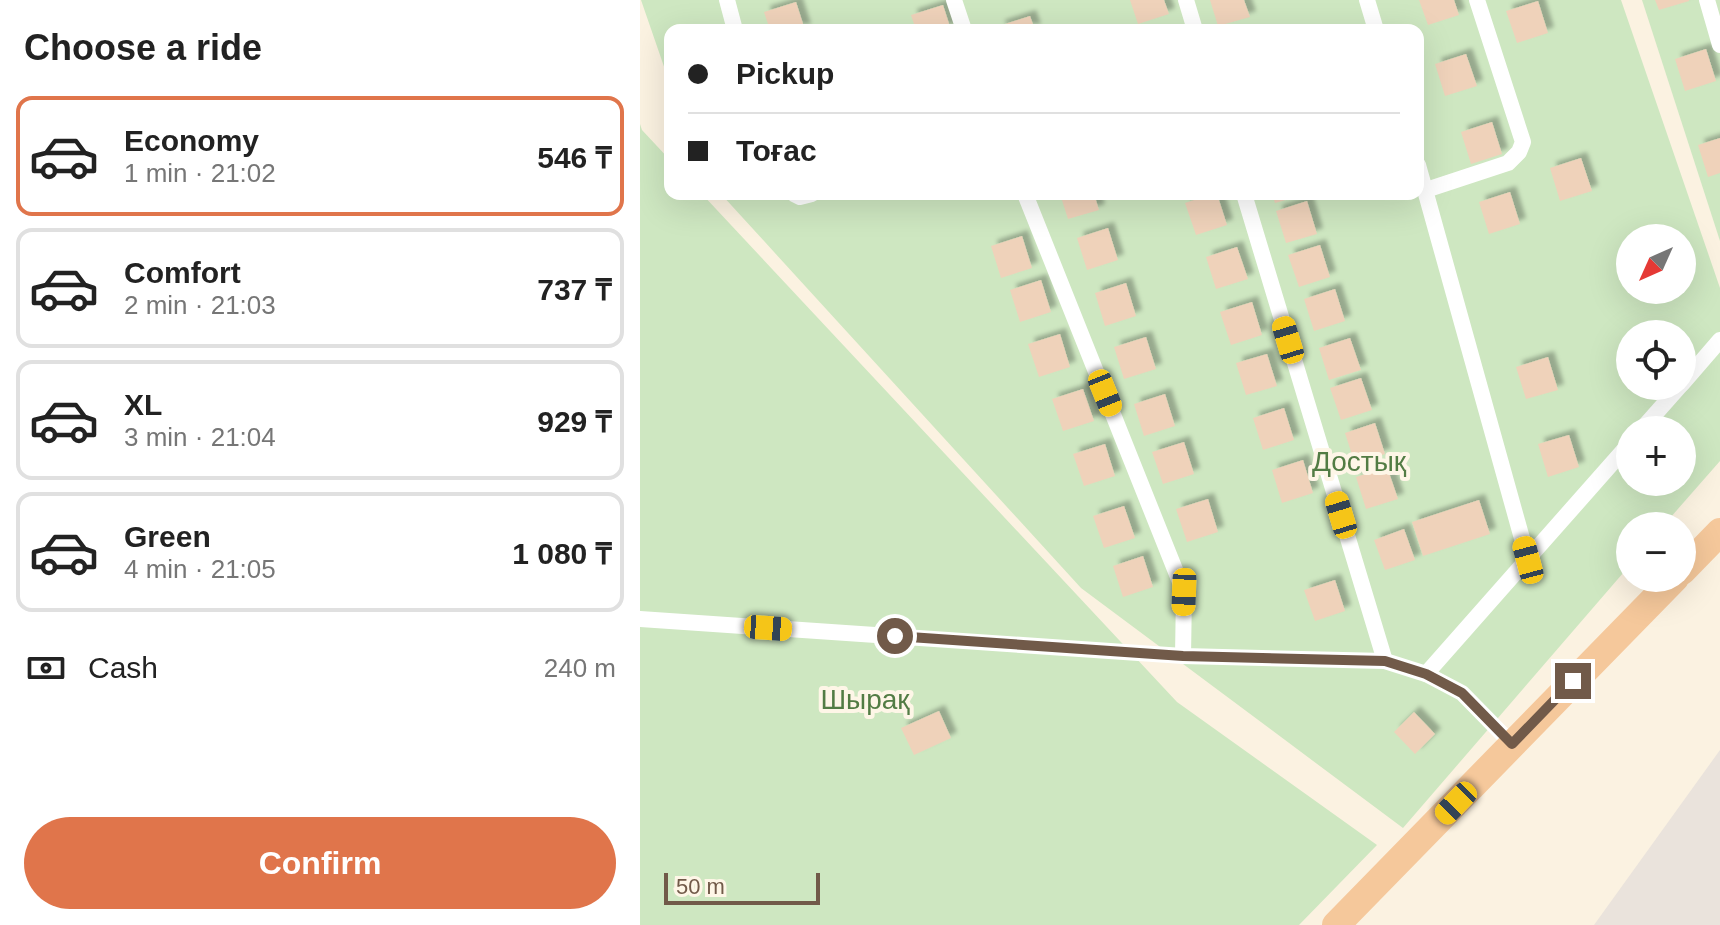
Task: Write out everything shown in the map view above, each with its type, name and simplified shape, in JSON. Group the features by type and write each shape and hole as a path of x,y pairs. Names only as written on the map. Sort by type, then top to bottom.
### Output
{"highway":[{"path":"1696,557 1720,532"},
{"path":"1336,925 1661,592"}],"street":[{"path":"727,0 733,24"},
{"path":"954,0 962,24"},
{"path":"1186,0 1193,24"},
{"path":"1367,0 1374,24"},
{"path":"1426,190 1508,163 1519,152 1523,142 1477,0"},
{"path":"1707,0 1720,45"},
{"path":"1424,184 1528,560"},
{"path":"1027,200 1184,592 1183,656"},
{"path":"1246,200 1385,661"},
{"path":"1696,368 1720,340"},
{"path":"1653,416 1668,400"},
{"path":"1426,674 1616,459"},
{"path":"640,619 1183,656 1385,661 1426,674 1462,693 1512,744"}],"shaded area":[{"path":"1720,750 1720,925 1594,925"}],"green space":[{"name":"Достық","path":"641,0 1621,0 1720,288 1720,461 1696,488 1696,416 1616,416 1616,496 1689,496 1675,512 1616,512 1616,581 1403,828 1081,588 726,200 1424,200 1424,24 664,24 664,67"},
{"path":"1642,0 1720,0 1720,241"},
{"name":"Шырақ","path":"640,124 664,154 664,200 708,200 1177,702 1377,845 1299,925 640,925"}],"building":[{"path":"1130,0 1164,0 1169,14 1138,24"},
{"path":"1210,0 1244,0 1250,17 1217,24"},
{"path":"1419,0 1454,0 1459,15 1428,25"},
{"path":"1655,0 1689,0 1689,1 1659,10"},
{"path":"1538,1 1548,33 1517,43 1506,11"},
{"path":"796,2 803,24 768,24 764,12"},
{"path":"943,5 949,24 914,24 911,15"},
{"path":"1030,16 1033,24 1005,24"},
{"path":"1706,49 1716,81 1685,91 1675,59"},
{"path":"1466,54 1477,86 1445,96 1435,64"},
{"path":"1492,122 1502,154 1471,164 1461,132"},
{"path":"1720,138 1720,173 1708,177 1698,145"},
{"path":"1581,158 1592,191 1560,201 1550,168"},
{"path":"1510,192 1520,224 1489,234 1479,202"},
{"path":"1062,200 1096,200 1099,210 1068,219"},
{"path":"1219,200 1227,225 1196,235 1185,203"},
{"path":"1307,201 1317,234 1286,243 1276,211"},
{"path":"1108,228 1118,260 1087,270 1077,238"},
{"path":"1022,236 1032,268 1001,278 991,246"},
{"path":"1320,245 1330,277 1299,287 1288,255"},
{"path":"1237,247 1248,279 1216,289 1206,257"},
{"path":"1041,280 1051,312 1020,322 1010,290"},
{"path":"1126,283 1136,316 1105,326 1095,293"},
{"path":"1335,289 1345,321 1314,331 1304,299"},
{"path":"1252,302 1262,335 1231,345 1220,312"},
{"path":"1060,334 1070,367 1039,377 1028,344"},
{"path":"1146,337 1156,369 1124,379 1114,347"},
{"path":"1350,338 1361,370 1329,380 1319,348"},
{"path":"1267,354 1277,386 1246,395 1236,363"},
{"path":"1548,357 1558,390 1526,399 1516,367"},
{"path":"1361,378 1372,410 1341,420 1330,388"},
{"path":"1083,389 1094,421 1063,431 1052,399"},
{"path":"1165,394 1175,426 1144,436 1134,404"},
{"path":"1284,408 1294,440 1263,450 1253,418"},
{"path":"1375,423 1385,454 1355,464 1345,433"},
{"path":"1569,435 1579,467 1548,477 1538,444"},
{"path":"1184,442 1194,474 1163,484 1152,452"},
{"path":"1105,444 1115,476 1084,486 1073,454"},
{"path":"1303,460 1313,493 1282,503 1272,470"},
{"path":"1387,467 1398,499 1366,509 1356,477"},
{"path":"1208,499 1218,532 1187,542 1176,509"},
{"path":"1479,500 1490,534 1423,556 1412,522"},
{"path":"1124,506 1135,538 1104,548 1093,516"},
{"path":"1404,529 1415,560 1385,570 1374,540"},
{"path":"1143,556 1153,587 1123,597 1113,566"},
{"path":"1335,580 1345,611 1315,621 1304,590"},
{"path":"939,711 951,738 914,755 901,728"},
{"path":"1414,712 1435,734 1415,754 1394,732"}],"route":[{"path":"895,636 1183,656 1385,661 1426,674 1462,693 1512,744 1573,681"}]}
